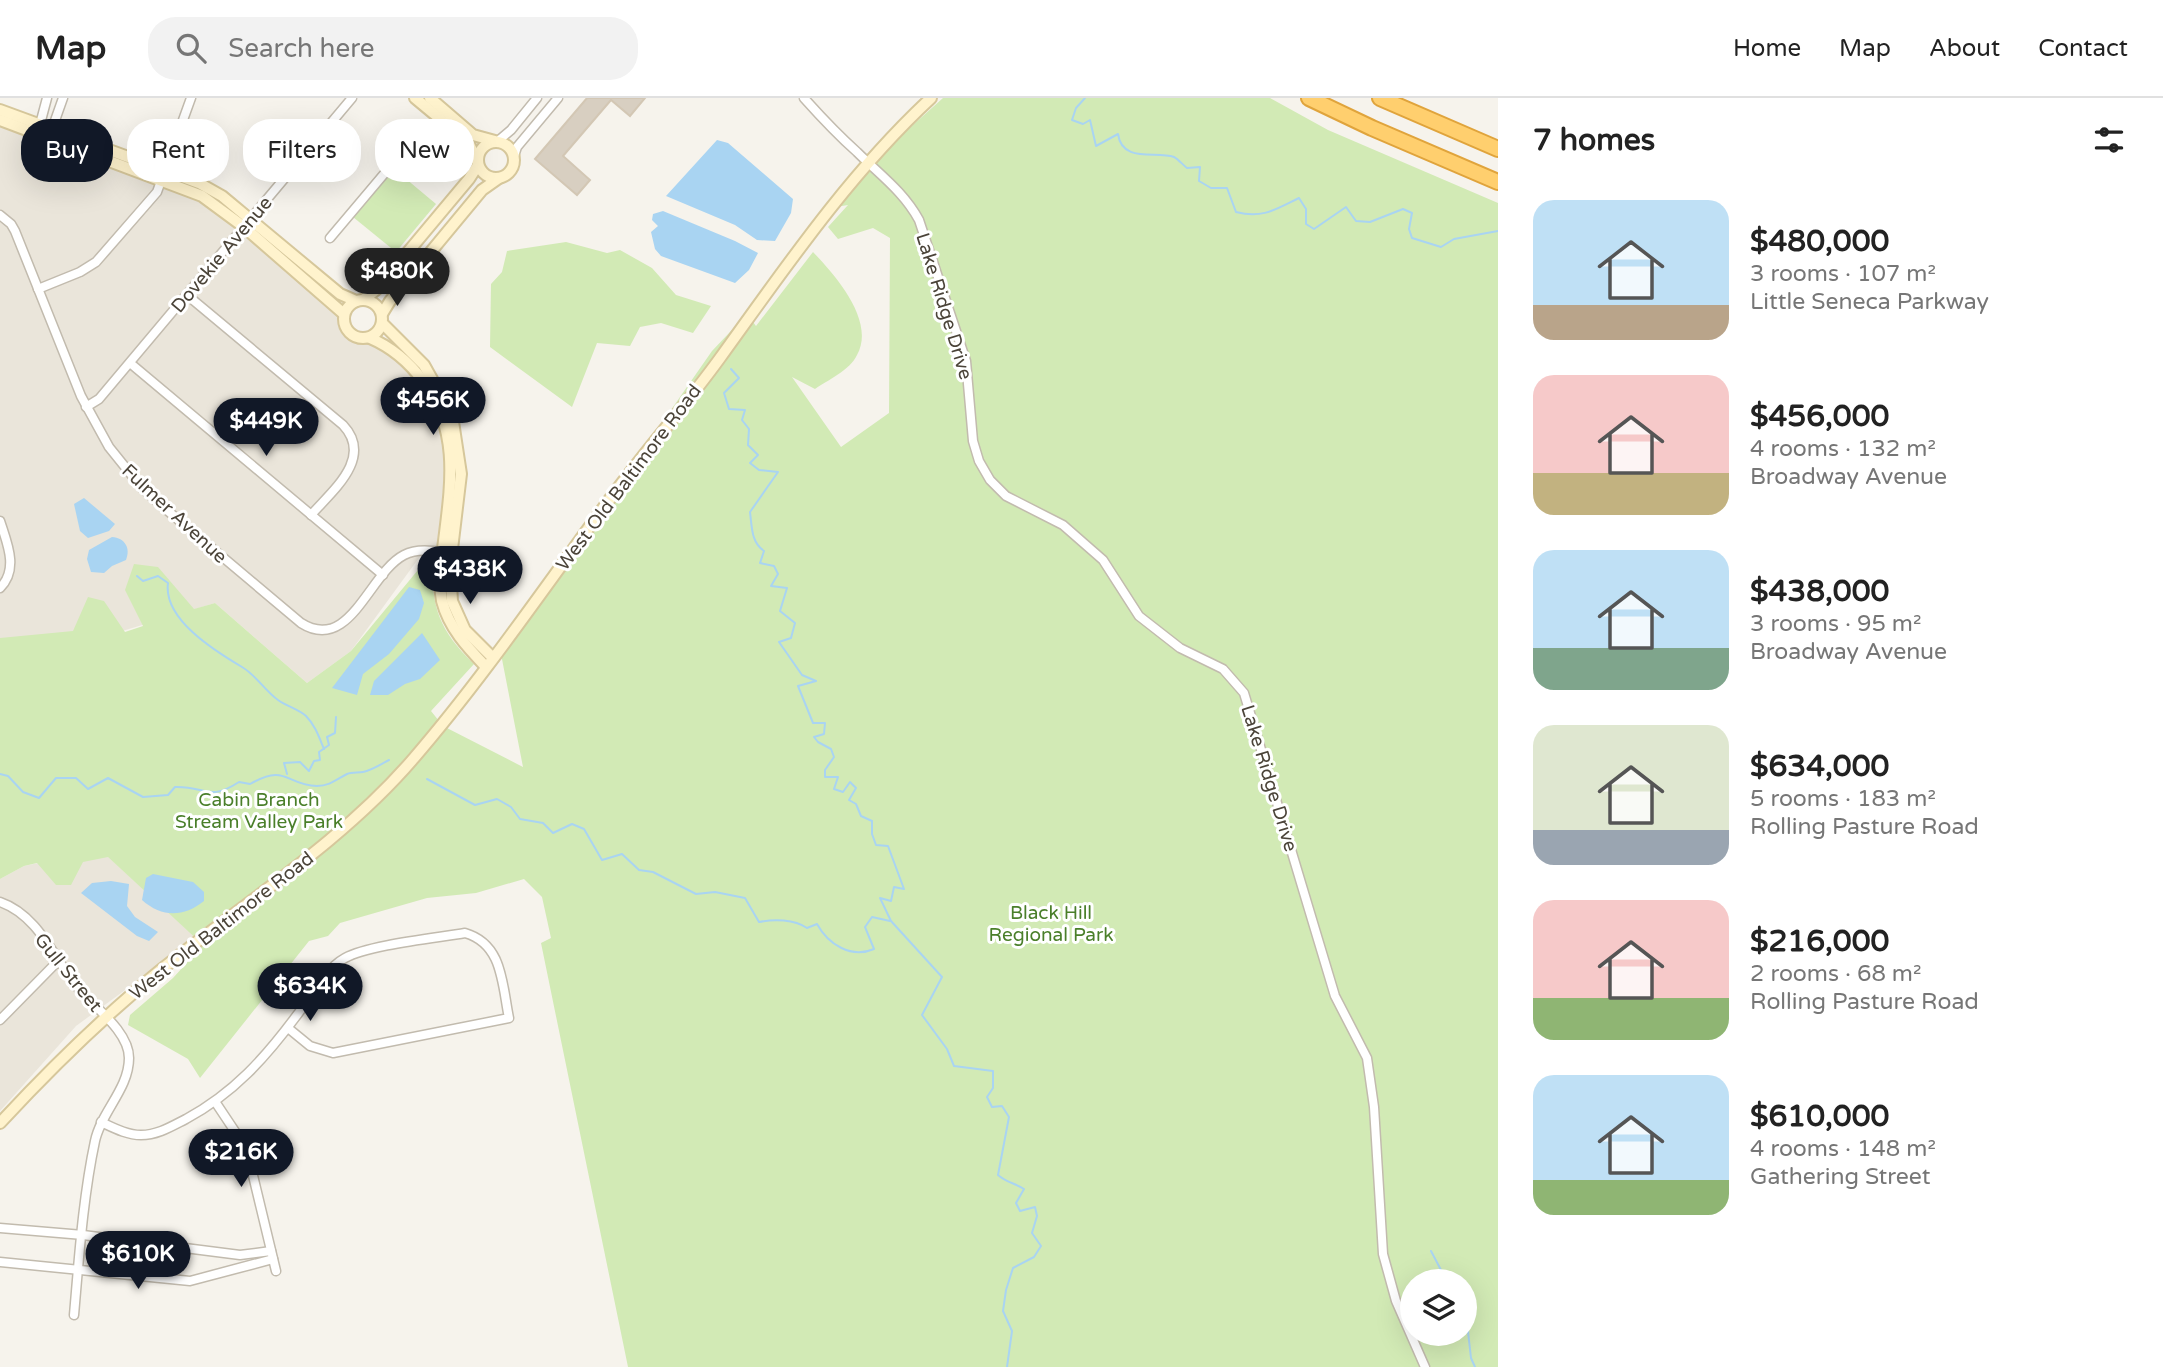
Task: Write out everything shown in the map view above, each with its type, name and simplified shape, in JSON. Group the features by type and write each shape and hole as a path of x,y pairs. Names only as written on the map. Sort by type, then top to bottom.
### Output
{"highway":[{"path":"1309,98 1498,182"},
{"path":"1380,98 1498,149"}],"street":[{"path":"42,119 47,98"},
{"path":"55,119 63,98"},
{"path":"183,119 191,98"},
{"name":"Dovekie Avenue","path":"86,407 99,399 130,363 352,98"},
{"path":"415,98 468,142 488,177 499,178"},
{"path":"430,98 473,135 508,146 514,156"},
{"path":"344,314 359,300 377,289 469,179 484,145 496,141 537,98"},
{"path":"370,338 376,335 390,301 482,190 511,170 517,147 558,98"},
{"name":"Lake Ridge Drive","path":"804,98 901,193 919,220 965,361 973,441 979,461 990,480 1006,496 1063,525 1103,560 1139,616 1180,648 1223,669 1244,693 1335,996 1367,1058 1374,1107 1383,1254 1395,1301 1425,1367"},
{"name":"West Old Baltimore Road","path":"0,1123 105,1018 162,969 304,860 413,760 490,662 611,497 869,163 931,98"},
{"path":"0,110 21,121"},
{"path":"0,120 21,125"},
{"path":"38,289 80,272 96,262 157,192 161,182"},
{"path":"194,182 222,196 344,314 345,326 353,336 386,344 417,373 442,413 449,436 452,470 447,553"},
{"path":"330,238 377,182"},
{"name":"Fulmer Avenue","path":"0,215 15,231 86,407 109,447 142,488 310,629 321,631 335,628 347,619 394,562 409,552 447,553"},
{"path":"247,223 340,294 378,306 382,319 424,365 452,415 461,474 440,589 447,616 465,645 490,662"},
{"path":"187,295 343,425 351,436 355,450 351,467 311,515"},
{"path":"130,363 383,575"},
{"path":"0,521 10,554 10,569 2,587"},
{"name":"Gull Street","path":"0,902 14,909 49,943 72,981 123,1040 129,1056 128,1073 101,1122 95,1139 74,1315"},
{"path":"101,1122 123,1132 143,1135 165,1130 216,1103 239,1084 288,1028 331,971 344,959 362,952 465,933 477,936 492,949 497,959 509,1018 333,1053 310,1046 288,1028"},
{"path":"0,1020 60,959"},
{"path":"216,1103 247,1154 275,1271"},
{"path":"0,1228 83,1235 240,1255 272,1255"},
{"path":"0,1262 190,1281 272,1255"}],"shaded area":[{"path":"0,120 21,128 21,182 113,182 113,163 127,168 127,182 165,182 202,196 344,319 347,330 353,336 370,338 417,373 449,436 442,552 424,551 351,651 307,683 215,603 0,668"},
{"path":"78,829 196,938 76,1026 0,1111 0,879 24,866 48,861"}],"green space":[{"name":"Black Hill Regional Park","path":"943,98 1270,98 1328,130 1498,203 1498,1367 628,1367 541,943 551,938 542,897 524,879 476,893 427,898 340,923 328,936 309,941 200,1078 188,1059 128,1025 130,1015 173,978 203,945 108,857 83,862 71,885 56,885 37,863 24,866 0,879 0,638 73,631 88,597 104,601 125,632 143,626 125,590 134,564 158,567 194,609 215,603 307,683 351,651 432,553 433,587 439,614 452,639 474,664 431,711 443,726 523,767 501,654 712,351 747,314 756,326 813,252 850,299 861,328 861,342 854,360 815,389 792,377 841,447 889,413 890,238 873,228 838,239 828,227 848,205 836,207 885,150"},
{"path":"382,182 410,182 436,204 396,252 353,217"},
{"path":"566,242 607,253 620,250 652,268 676,295 711,306 693,333 661,323 640,327 630,346 597,343 572,407 490,347 491,284 502,272 507,251"}],"water":[{"path":"717,140 728,143 793,199 791,213 775,241 757,240 735,225 666,196"},
{"path":"663,211 758,253 749,270 735,283 661,256 655,249 651,232 658,226 652,220 653,214"},
{"path":"84,498 115,524 109,531 88,538 80,531 74,504"},
{"path":"112,537 126,544 126,560 104,573 91,572 87,559 89,550"},
{"path":"409,587 420,590 424,603 419,619 389,654 363,674 357,695 332,688"},
{"path":"422,633 440,660 420,679 405,684 388,695 370,695 374,681"},
{"path":"153,874 193,882 204,892 204,901 181,912 157,910 142,900 146,878"},
{"path":"111,881 129,884 127,906 135,917 158,932 149,941 137,936 81,893 92,883"}],"building":[{"path":"587,98 645,98 630,116 611,100 563,156 590,180 577,195 535,159"}],"waterway":[{"path":"1085,98 1076,108 1072,120 1083,124 1090,120 1096,146 1118,134 1121,143 1132,152 1166,155 1174,157 1187,168 1200,167 1199,181 1211,188 1227,188 1236,212 1262,214 1299,198 1306,209 1306,224 1314,229 1346,207 1356,221 1370,222 1403,209 1412,213 1409,229 1412,238 1441,247 1454,239 1498,231"},
{"path":"731,369 739,378 724,393 729,409 745,410 742,420 749,429 748,445 758,455 750,463 759,470 778,472 750,512 752,529 754,539 764,551 760,563 774,566 778,574 771,586 787,588 780,611 795,623 791,638 779,642 802,675 816,681 798,686 813,723 825,723 824,734 814,737 831,749 834,757 825,770 825,777 838,777 834,789 843,792 850,782 856,788 849,800 856,804 861,816 872,821 872,834 876,845 888,846 904,889 894,887 891,901 880,898 891,921 942,977 922,1015 947,1049 954,1066 993,1071 993,1088 987,1097 992,1107 1002,1106 1009,1117 998,1175 1024,1189 1016,1203 1020,1211 1035,1207 1037,1216 1032,1233 1041,1246 1034,1257 1013,1268 1006,1290 1003,1311 1012,1331 1007,1367"},
{"path":"137,576 143,581 158,576 168,583 169,596 182,621 205,643 247,670 278,700 306,716 324,749"},
{"path":"287,774 284,763 300,762 309,771 314,761 320,760 319,752 329,745 327,737 335,733 336,717"},
{"path":"0,774 8,776 23,792 39,798 56,778 76,778 88,789 108,778 143,797 168,795 175,787 207,792 220,791 239,782 250,784 272,775 306,785 322,786 347,774 370,770 389,760"},
{"path":"427,779 475,805 497,799 511,807 520,819 543,823 553,833 572,824 584,829 602,860 622,854 639,870 653,872 696,894 715,892 745,898 759,922 784,921 807,928 817,924 827,938 849,951 865,952 874,949 865,927 872,917 890,921"},
{"path":"222,793 222,802"},
{"path":"1431,1251 1440,1269"},
{"path":"1470,1346 1475,1367"}],"park label":[{"name":"Cabin Branch Stream Valley Park","path":"259,810"}]}
